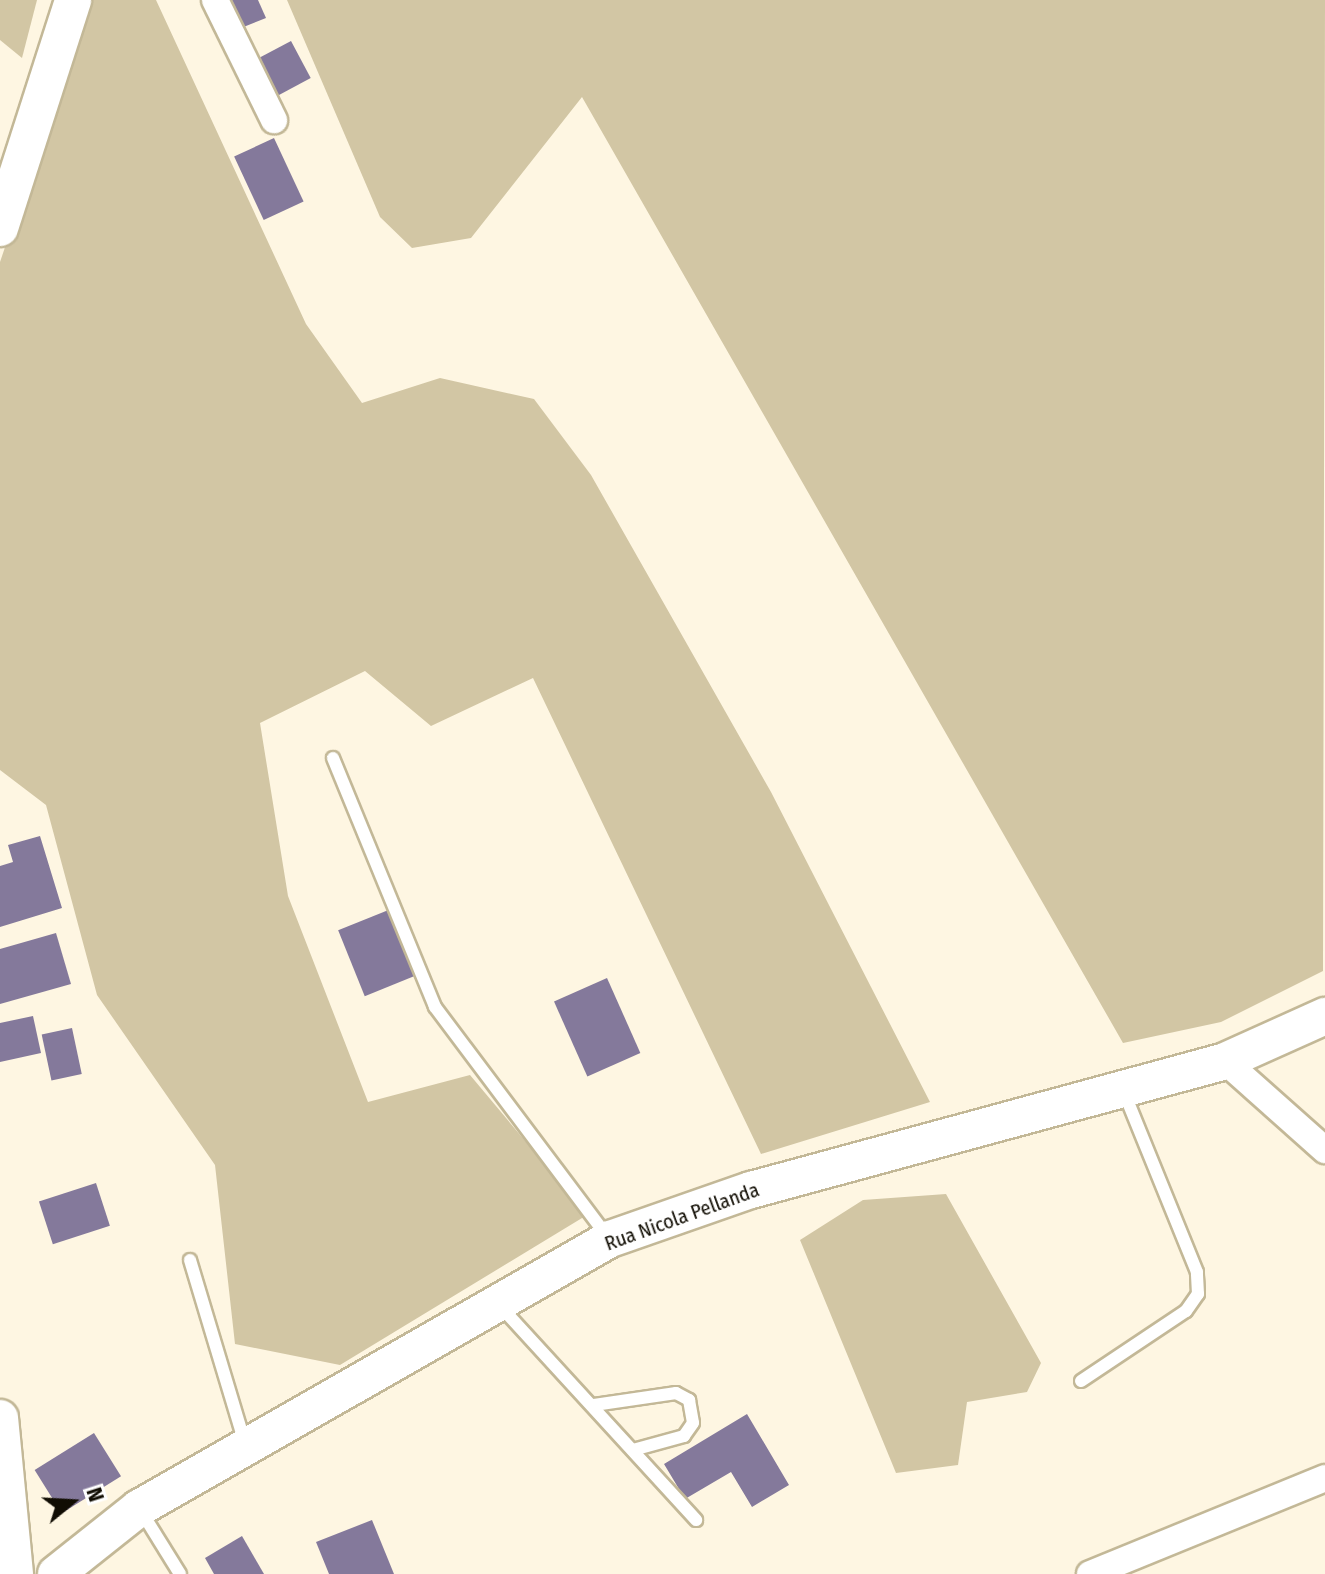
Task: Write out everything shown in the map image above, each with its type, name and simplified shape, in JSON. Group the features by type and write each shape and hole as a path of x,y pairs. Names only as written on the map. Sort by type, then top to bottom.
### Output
{"main road":[{"path":"1,219 73,0"},
{"name":"Rua Nicola Pellanda","path":"56,1574 139,1508 610,1239 751,1190 1225,1061 1325,1016"},
{"path":"0,1418 15,1574"}],"street":[{"path":"215,0 274,120"},
{"path":"1225,1061 1325,1150"},
{"path":"1090,1574 1325,1478"}],"lane":[{"path":"333,758 435,1007 610,1239"},
{"path":"1081,1381 1186,1311 1198,1294 1197,1272 1123,1089"},
{"path":"190,1260 246,1446"},
{"path":"496,1302 594,1405 696,1520"},
{"path":"594,1405 676,1393 689,1400 693,1423 684,1436 633,1450"},
{"path":"139,1508 180,1574"}],"shaded area":[{"path":"0,0 37,0 22,58 0,40"},
{"path":"89,0 156,0 306,324 362,403 440,378 534,399 591,475 771,792 930,1102 761,1154 533,678 431,726 365,671 260,723 288,896 368,1102 470,1075 587,1215 340,1365 235,1344 215,1165 97,995 46,805 0,770 0,262"},
{"path":"287,0 1325,0 1323,971 1221,1022 1123,1043 582,97 471,238 412,248 380,217"},
{"path":"946,1194 1041,1363 1027,1392 967,1402 958,1465 896,1473 800,1240 863,1200"}],"building":[{"path":"230,0 258,0 266,18 241,28"},
{"path":"291,41 311,78 277,96 257,59"},
{"path":"274,138 304,201 264,220 234,157"},
{"path":"40,836 62,908 0,927 0,866 13,862 8,845"},
{"path":"391,909 418,975 365,996 338,930"},
{"path":"56,933 71,984 0,1004 0,949"},
{"path":"607,978 640,1053 587,1077 554,1002"},
{"path":"33,1016 41,1053 0,1062 0,1023"},
{"path":"72,1028 82,1074 51,1080 42,1034"},
{"path":"96,1183 110,1226 53,1244 39,1202"},
{"path":"747,1414 789,1485 752,1507 731,1472 685,1499 664,1464"},
{"path":"94,1433 121,1476 62,1513 35,1470"},
{"path":"372,1520 394,1574 329,1574 316,1542"},
{"path":"242,1536 264,1574 214,1574 205,1558"}]}
